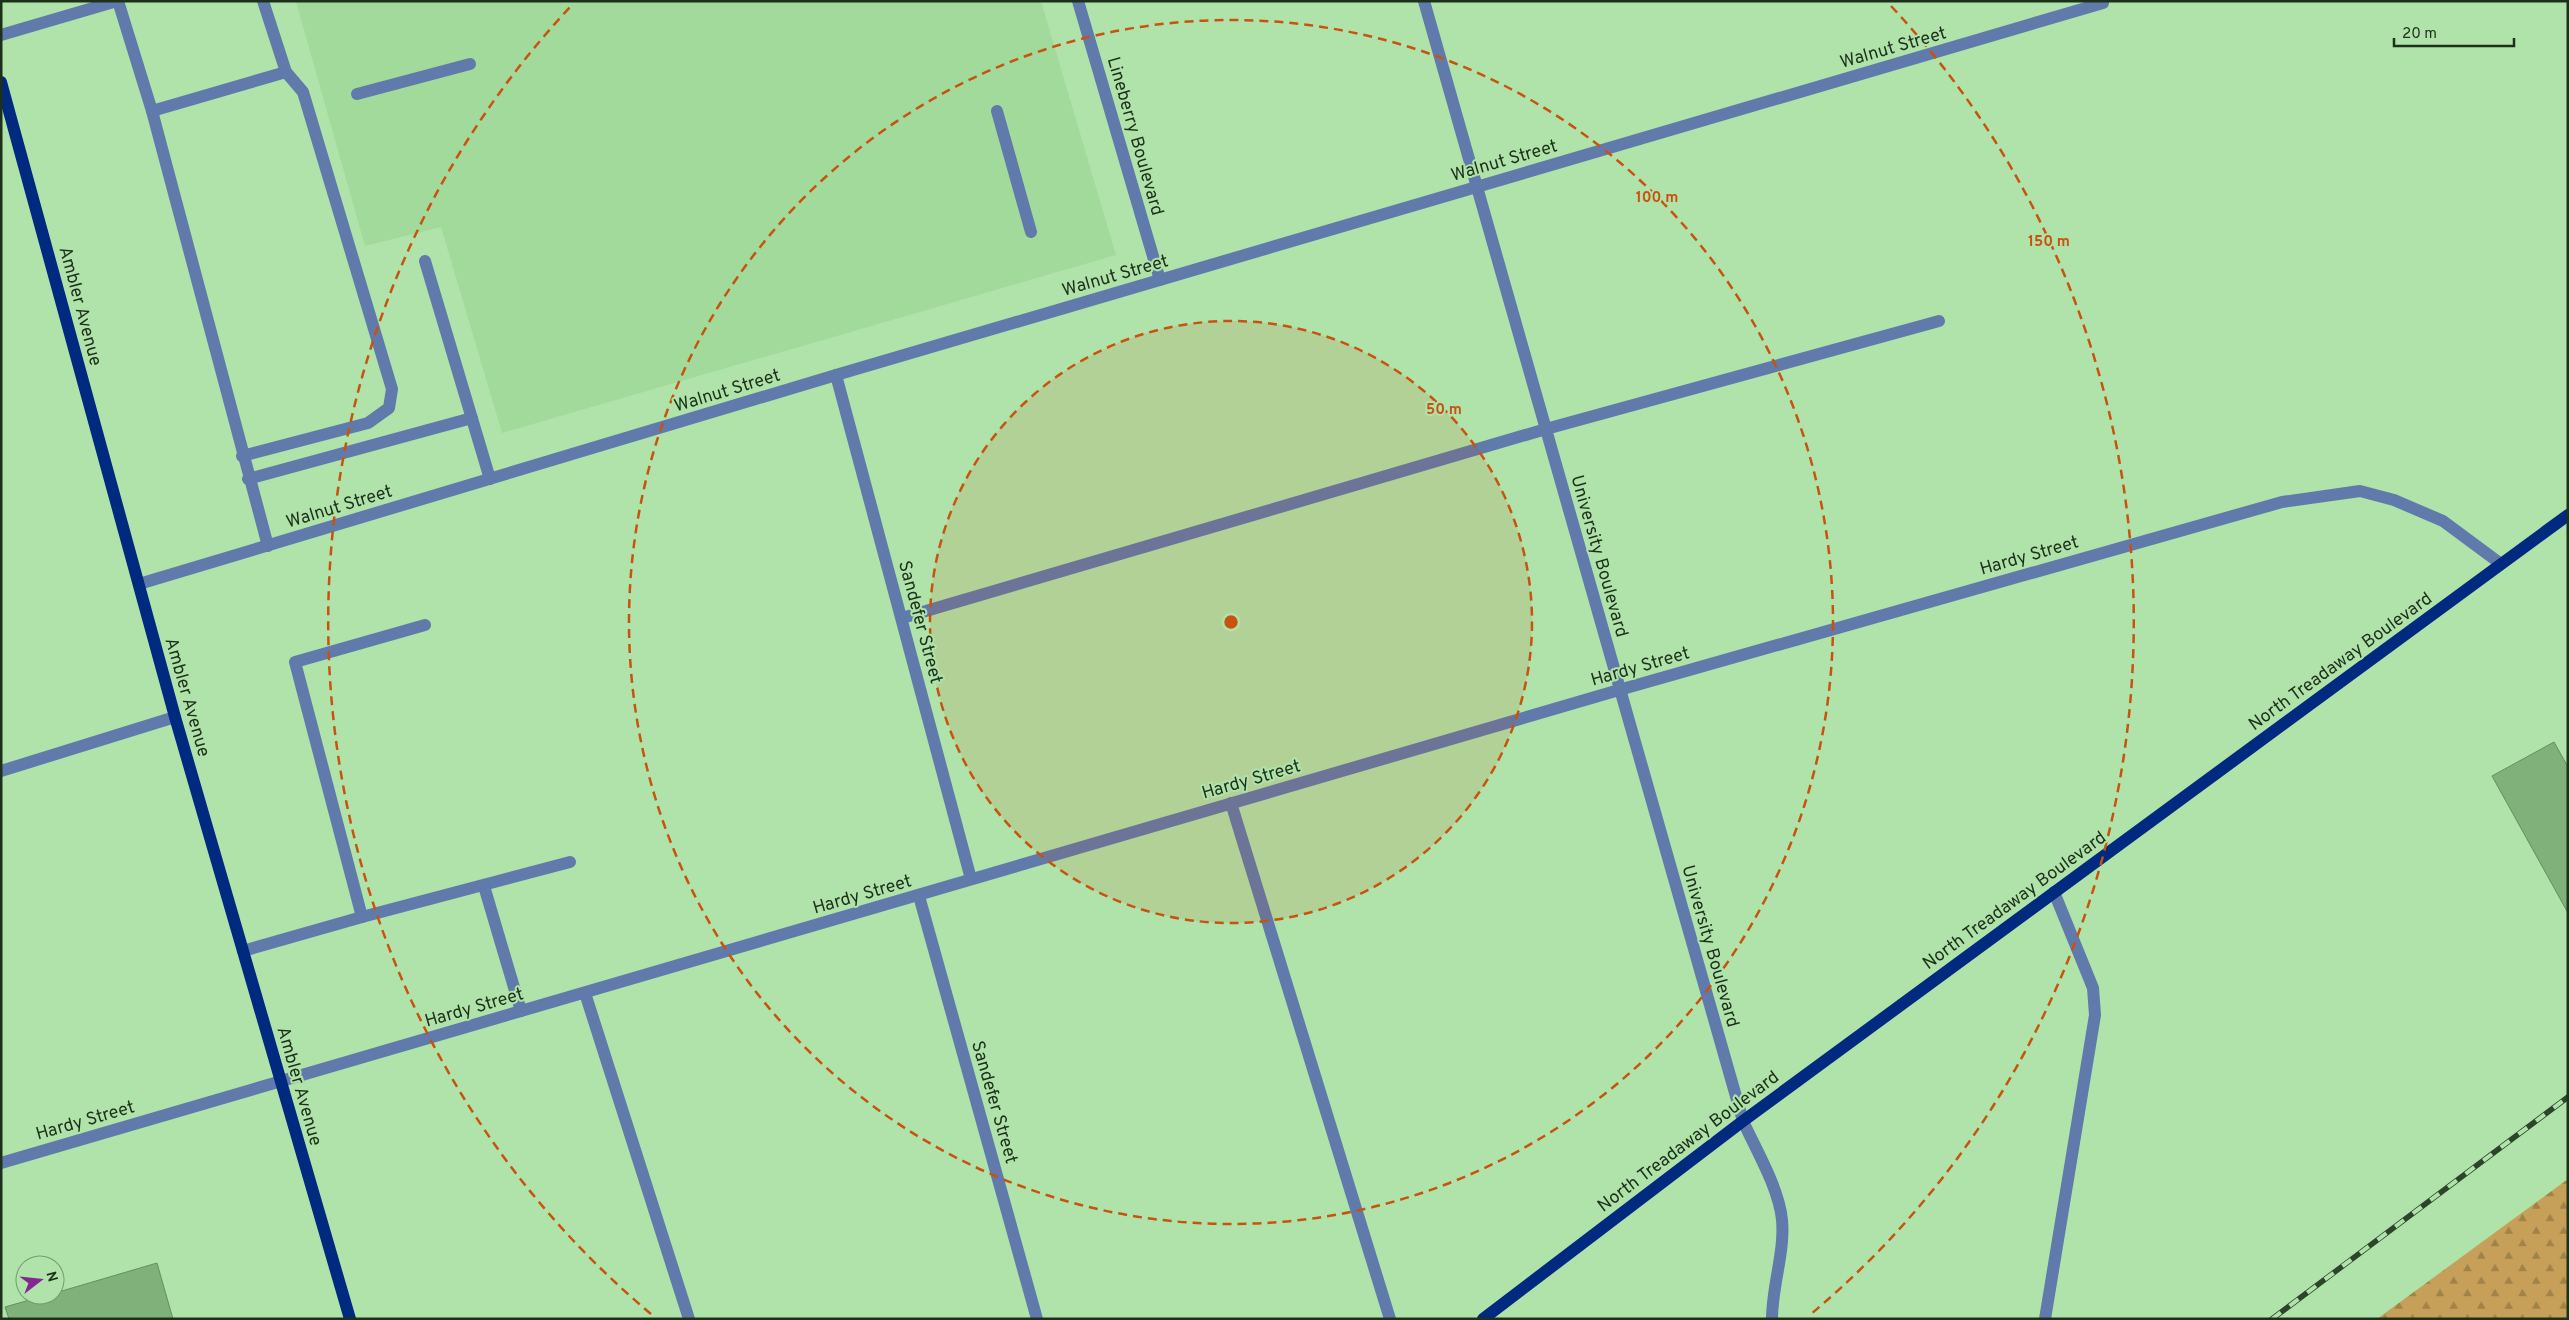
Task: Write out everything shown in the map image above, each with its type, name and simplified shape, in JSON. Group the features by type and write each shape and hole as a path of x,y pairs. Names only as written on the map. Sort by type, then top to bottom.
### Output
{"main road":[{"name":"Ambler Avenue","path":"1,82 175,717 350,1319"},
{"name":"North Treadaway Boulevard","path":"1483,1319 1743,1121 2568,514"}],"street":[{"path":"1,35 117,1 152,111 248,480 268,546"},
{"path":"242,456 368,423 389,408 392,389 303,92 286,72 263,1"},
{"name":"Lineberry Boulevard","path":"1078,1 1160,280"},
{"name":"University Boulevard","path":"1424,1 1743,1121 1778,1198 1782,1219 1772,1319"},
{"name":"Walnut Street","path":"139,584 836,375 2103,4"},
{"path":"357,94 470,64"},
{"path":"152,111 286,72"},
{"path":"997,111 1031,232"},
{"path":"425,260 490,479"},
{"path":"902,618 1546,428 1940,320"},
{"name":"Sandefer Street","path":"836,375 971,879"},
{"path":"248,480 472,418"},
{"name":"Hardy Street","path":"1,1163 1619,690 2292,500 2360,490 2394,500 2443,521 2501,564"},
{"path":"362,917 294,662 425,625"},
{"path":"1,771 175,717"},
{"path":"1231,803 1390,1319"},
{"path":"243,951 362,917 570,862"},
{"path":"484,886 521,1012"},
{"path":"2045,1319 2095,1015 2094,988 2054,892"},
{"name":"Sandefer Street","path":"919,896 1037,1319"},
{"path":"585,993 689,1319"}],"shaded area":[{"path":"1041,1 1116,255 502,433 441,227 365,246 296,2"}],"green space":[{"path":"2568,1179 2568,1319 2377,1319"}],"building":[{"path":"2554,742 2568,767 2568,913 2492,776"},
{"path":"157,1263 173,1319 9,1319 5,1307 15,1304 65,1305 65,1290"}],"railway":[{"path":"2272,1319 2568,1097"}]}
